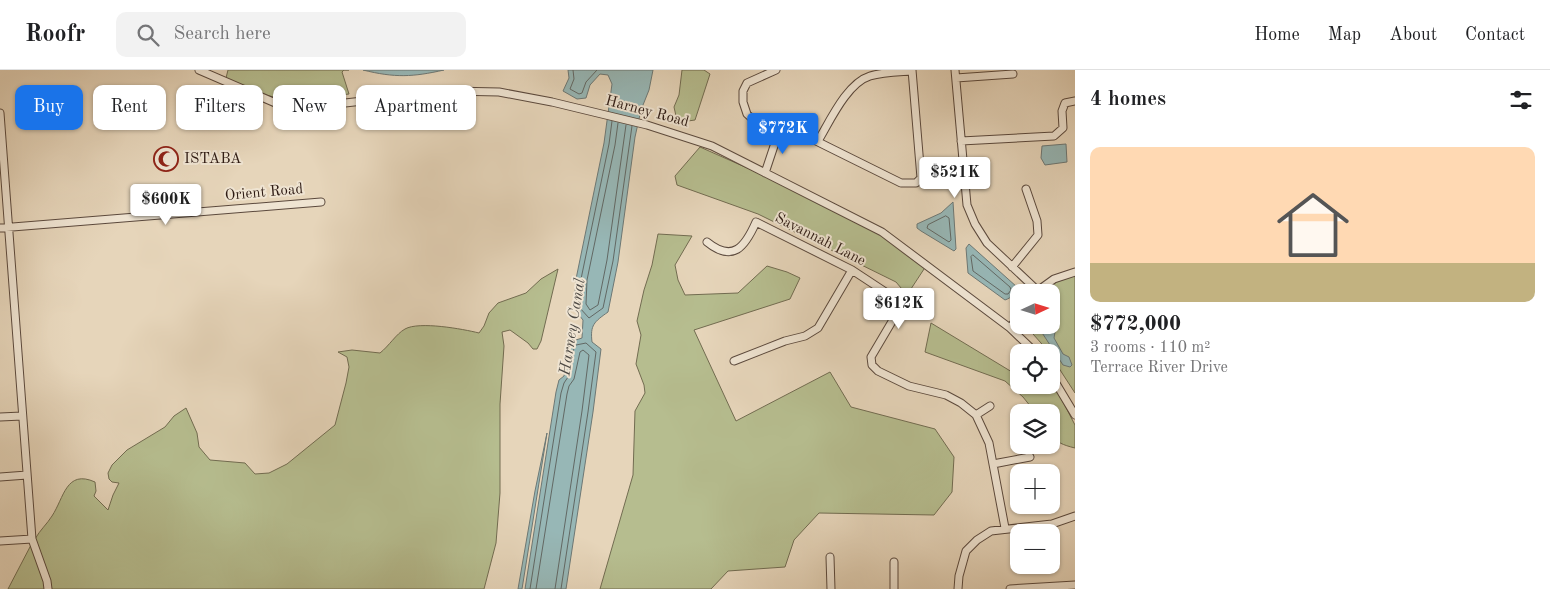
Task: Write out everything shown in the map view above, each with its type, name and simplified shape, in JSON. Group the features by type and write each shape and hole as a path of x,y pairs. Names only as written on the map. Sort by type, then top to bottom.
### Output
{"street":[{"name":"Harney Road","path":"199,70 280,105 301,108 461,91 499,92 552,102 647,125 712,146 882,232 1010,328"},
{"path":"776,70 747,83 743,91 743,102 751,119 769,130 798,132 901,184 916,184 921,178 912,70 868,76 856,84 846,95 818,141"},
{"path":"955,70 967,204 972,218 986,243 1029,284"},
{"path":"956,78 1013,74"},
{"path":"961,141 1054,136 1063,128 1062,111 1065,104 1075,101"},
{"path":"0,113 32,539 48,589"},
{"path":"765,173 779,131"},
{"path":"1012,267 1038,235 1037,221 1026,189"},
{"name":"Orient Road","path":"0,228 321,202"},
{"name":"Savannah Lane","path":"707,242 715,249 727,252 740,249 748,239 756,222 852,270 896,299 899,305 897,313 871,357 872,366 878,371 909,386 946,395 976,416 990,443 1005,528"},
{"path":"734,361 785,341 804,336 818,328 852,270"},
{"path":"1047,284 1054,279 1075,272"},
{"name":"Harney Road","path":"1016,334 1027,344"},
{"path":"1060,390 1075,415"},
{"path":"976,416 990,406"},
{"path":"0,417 22,416"},
{"path":"993,464 1030,457"},
{"path":"0,477 27,475"},
{"path":"958,589 959,576 966,551 990,531 1052,524 1075,516"},
{"path":"0,541 32,539"},
{"path":"830,556 831,589"},
{"path":"894,562 894,589"},
{"path":"1010,589 1075,585"}],"green space":[{"path":"228,70 344,70 342,72 349,94 346,94 346,85 273,85 273,97 263,94 263,85 241,85 226,78"},
{"path":"682,70 704,70 710,74 695,120 688,121 676,116 674,107 679,95"},
{"path":"700,147 772,179 872,228 926,266 907,295 896,282 758,214 677,185 675,176"},
{"path":"658,234 692,236 675,265 678,280 685,295 738,293 767,266 800,278 790,299 694,330 736,421 830,372 851,407 935,429 954,457 952,492 934,515 819,513 794,540 785,567 728,571 711,589 600,589 633,475 635,411 645,393 636,364 641,335 637,321"},
{"path":"558,269 541,341 537,349 533,349 510,330 502,332 504,346 500,404 500,493 496,543 484,589 51,589 50,580 35,539 52,516 67,487 78,479 95,482 96,491 94,496 108,510 119,483 112,482 109,479 108,473 112,465 127,450 165,427 174,416 186,408 197,433 199,447 210,460 245,463 255,474 269,473 287,464 335,425 349,367 347,357 338,352 352,350 380,353 402,331 412,327 441,326 479,333 489,313 498,303 526,293 541,279"},
{"path":"1075,275 1075,393 1060,370 1060,344 1042,344 1033,334 1060,334 1060,284 1052,284 1056,280"},
{"path":"931,323 1010,371 1010,385 1005,381 925,352"},
{"path":"1020,394 1059,394 1075,425 1075,448 1060,442 1060,404 1029,404"},
{"path":"31,545 45,589 8,589"}],"water":[{"path":"363,70 444,70 404,76"},
{"name":"Harney Canal","path":"568,70 653,70 635,137 618,262 608,312 596,321 592,328 592,342 601,349 566,589 525,589 556,392 559,380 564,376 569,347 573,341 582,338 583,320 574,309 576,279 604,143 612,84 608,75 600,74 590,85 586,98 577,99 563,91 569,78"},
{"path":"1066,144 1067,162 1045,165 1041,158 1042,146"},
{"path":"953,202 956,249 954,251 917,228 917,224 941,213"},
{"path":"969,244 1014,284 1010,284 1010,298 1005,300 968,273 966,248"},
{"path":"1043,334 1055,334 1054,338 1057,344 1049,344"},
{"path":"1060,349 1063,354 1069,357 1072,365 1070,367 1063,365 1060,360"},
{"path":"547,433 522,589 518,589 535,491"}],"place":[{"name":"ISTABA","path":"166,159"}]}
